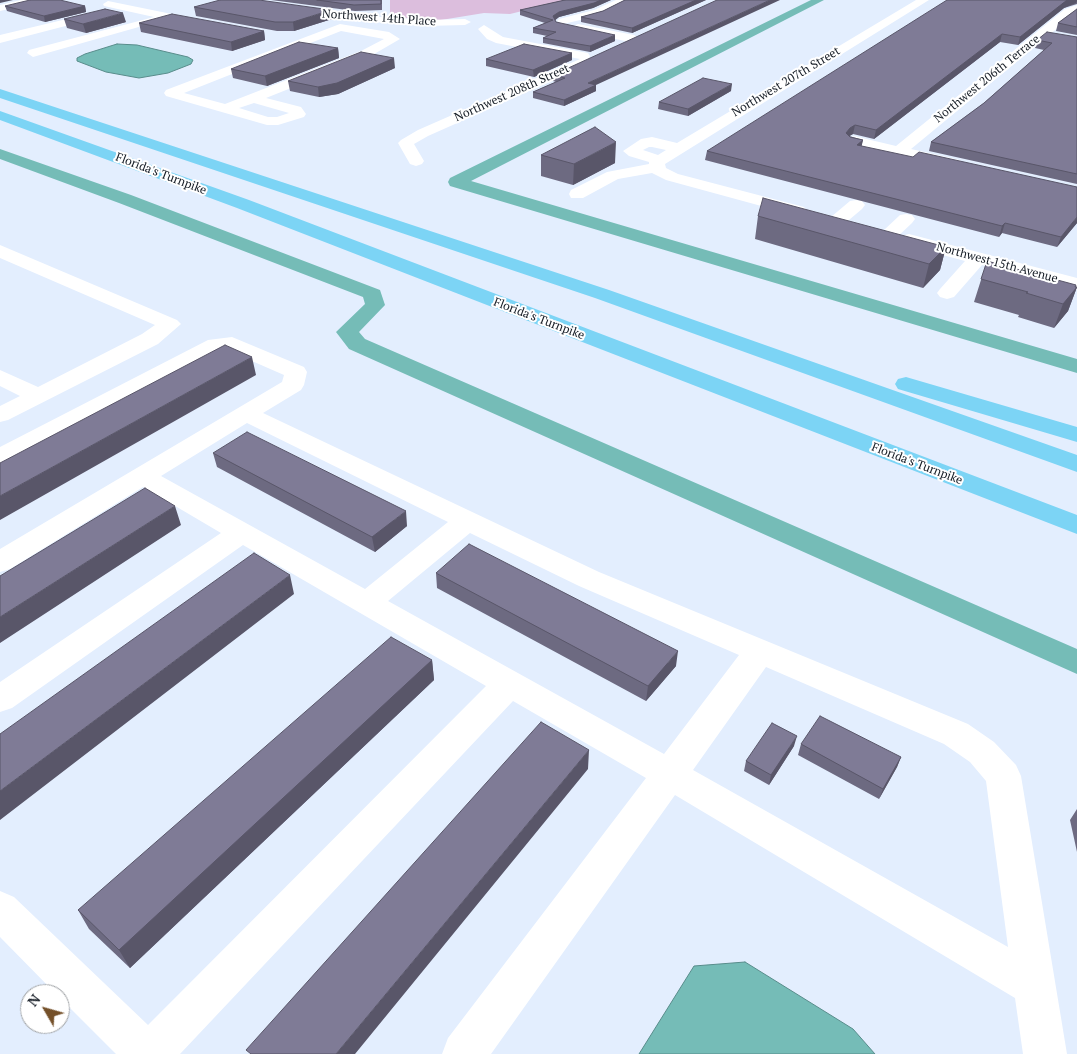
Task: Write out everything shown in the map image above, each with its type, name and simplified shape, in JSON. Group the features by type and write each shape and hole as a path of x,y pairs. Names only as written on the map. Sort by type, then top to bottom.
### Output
{"highway":[{"name":"Florida's Turnpike","path":"0,93 602,294 1077,464"},
{"name":"Florida's Turnpike","path":"0,115 252,208 1077,525"},
{"path":"602,294 1077,435"},
{"path":"1029,508 1077,530"}],"street":[{"path":"0,8 36,0"},
{"path":"86,6 154,0"},
{"path":"598,13 625,0"},
{"name":"Northwest 207th Street","path":"659,166 678,148 924,0"},
{"path":"0,39 117,4 166,17 216,26"},
{"name":"Northwest 206th Terrace","path":"899,151 1069,11 1076,8"},
{"path":"25,50 189,10"},
{"path":"598,13 617,17"},
{"name":"Northwest 208th Street","path":"416,161 406,143 423,133 639,37 616,35 560,23 563,20 598,13"},
{"name":"Northwest 14th Place","path":"335,15 391,21 465,22 476,18"},
{"name":"Northwest 14th Place","path":"465,22 472,28 501,27 504,34 514,42"},
{"path":"225,109 365,54 394,40 385,35 340,27 170,93 266,121 278,121 298,114 296,110 256,98"},
{"name":"Northwest 14th Place","path":"484,29 491,36 500,40 514,42"},
{"path":"1041,34 1059,37"},
{"path":"283,38 365,54"},
{"path":"514,42 601,54"},
{"path":"0,43 47,57"},
{"path":"854,141 965,165"},
{"name":"Northwest 15th Avenue","path":"678,148 646,142 631,151 659,166 672,178 784,207 872,234 992,257 1041,275 1077,283"},
{"path":"577,194 613,175 659,166"},
{"path":"662,194 713,170"},
{"path":"720,208 754,180"},
{"path":"770,223 798,191"},
{"path":"856,205 872,234 906,219"},
{"path":"938,247 955,230"},
{"path":"0,250 170,324 150,339 0,416"},
{"path":"947,293 992,257"},
{"path":"1030,291 1041,275"},
{"path":"0,457 216,345 232,344 296,372 293,385 0,562"},
{"path":"0,377 38,396"},
{"path":"246,414 590,579 956,734 982,752 1003,776 1045,1054"},
{"path":"144,476 669,774 1034,985"},
{"path":"367,603 468,520"},
{"path":"0,699 242,532"},
{"path":"464,1054 760,651"},
{"path":"0,910 149,1054 509,684"}],"shaded area":[{"path":"390,0 567,0 510,14 484,13 441,20 390,17"},
{"path":"117,44 137,45 188,57 193,60 191,64 168,73 139,78 106,72 77,61 77,58 85,54"},
{"path":"745,962 853,1029 875,1054 639,1054 694,966"}],"building":[{"path":"30,0 60,0 85,6 44,16 5,6"},
{"path":"220,0 259,0 331,10 293,22 275,22 194,7"},
{"path":"317,0 381,0 381,4 354,5"},
{"path":"565,0 601,0 559,12 553,16 556,22 615,35 590,46 543,38 556,32 533,28 553,20 520,10"},
{"path":"625,0 696,0 632,28 581,17 603,11"},
{"path":"717,0 770,0 588,83 596,85 564,100 533,92 565,78 553,75"},
{"path":"947,0 1067,0 1020,37 1002,34 876,130 855,125 846,133 850,137 863,140 857,145 913,157 919,152 1077,187 1077,217 1061,237 1005,223 1002,226 707,151"},
{"path":"105,9 123,13 83,24 64,19"},
{"path":"1077,9 1077,27 1058,23"},
{"path":"172,14 264,31 231,42 139,23"},
{"path":"1047,32 1077,37 1077,174 931,142 984,103 1052,43 1037,40"},
{"path":"299,42 338,48 265,76 231,69"},
{"path":"524,44 572,53 533,70 486,59"},
{"path":"361,52 394,58 337,83 318,87 288,81"},
{"path":"703,78 732,84 688,109 659,102"},
{"path":"595,127 616,142 574,164 541,155"},
{"path":"763,198 946,247 929,264 758,216"},
{"path":"987,261 1076,285 1075,287 1077,287 1063,304 981,279"},
{"path":"225,345 252,357 0,496 0,463"},
{"path":"247,432 406,511 372,537 213,453"},
{"path":"145,488 175,506 0,617 0,576"},
{"path":"469,544 678,651 648,686 436,573"},
{"path":"254,553 290,575 0,791 0,734"},
{"path":"391,637 432,660 119,950 78,910"},
{"path":"820,716 901,757 883,789 801,744"},
{"path":"541,722 589,750 336,1054 251,1054 246,1050"},
{"path":"772,723 797,736 771,775 746,761"}],"waterway":[{"path":"819,0 456,182 1077,366"},
{"path":"0,154 125,199 373,294 375,305 347,332 357,344 1077,662"}]}
